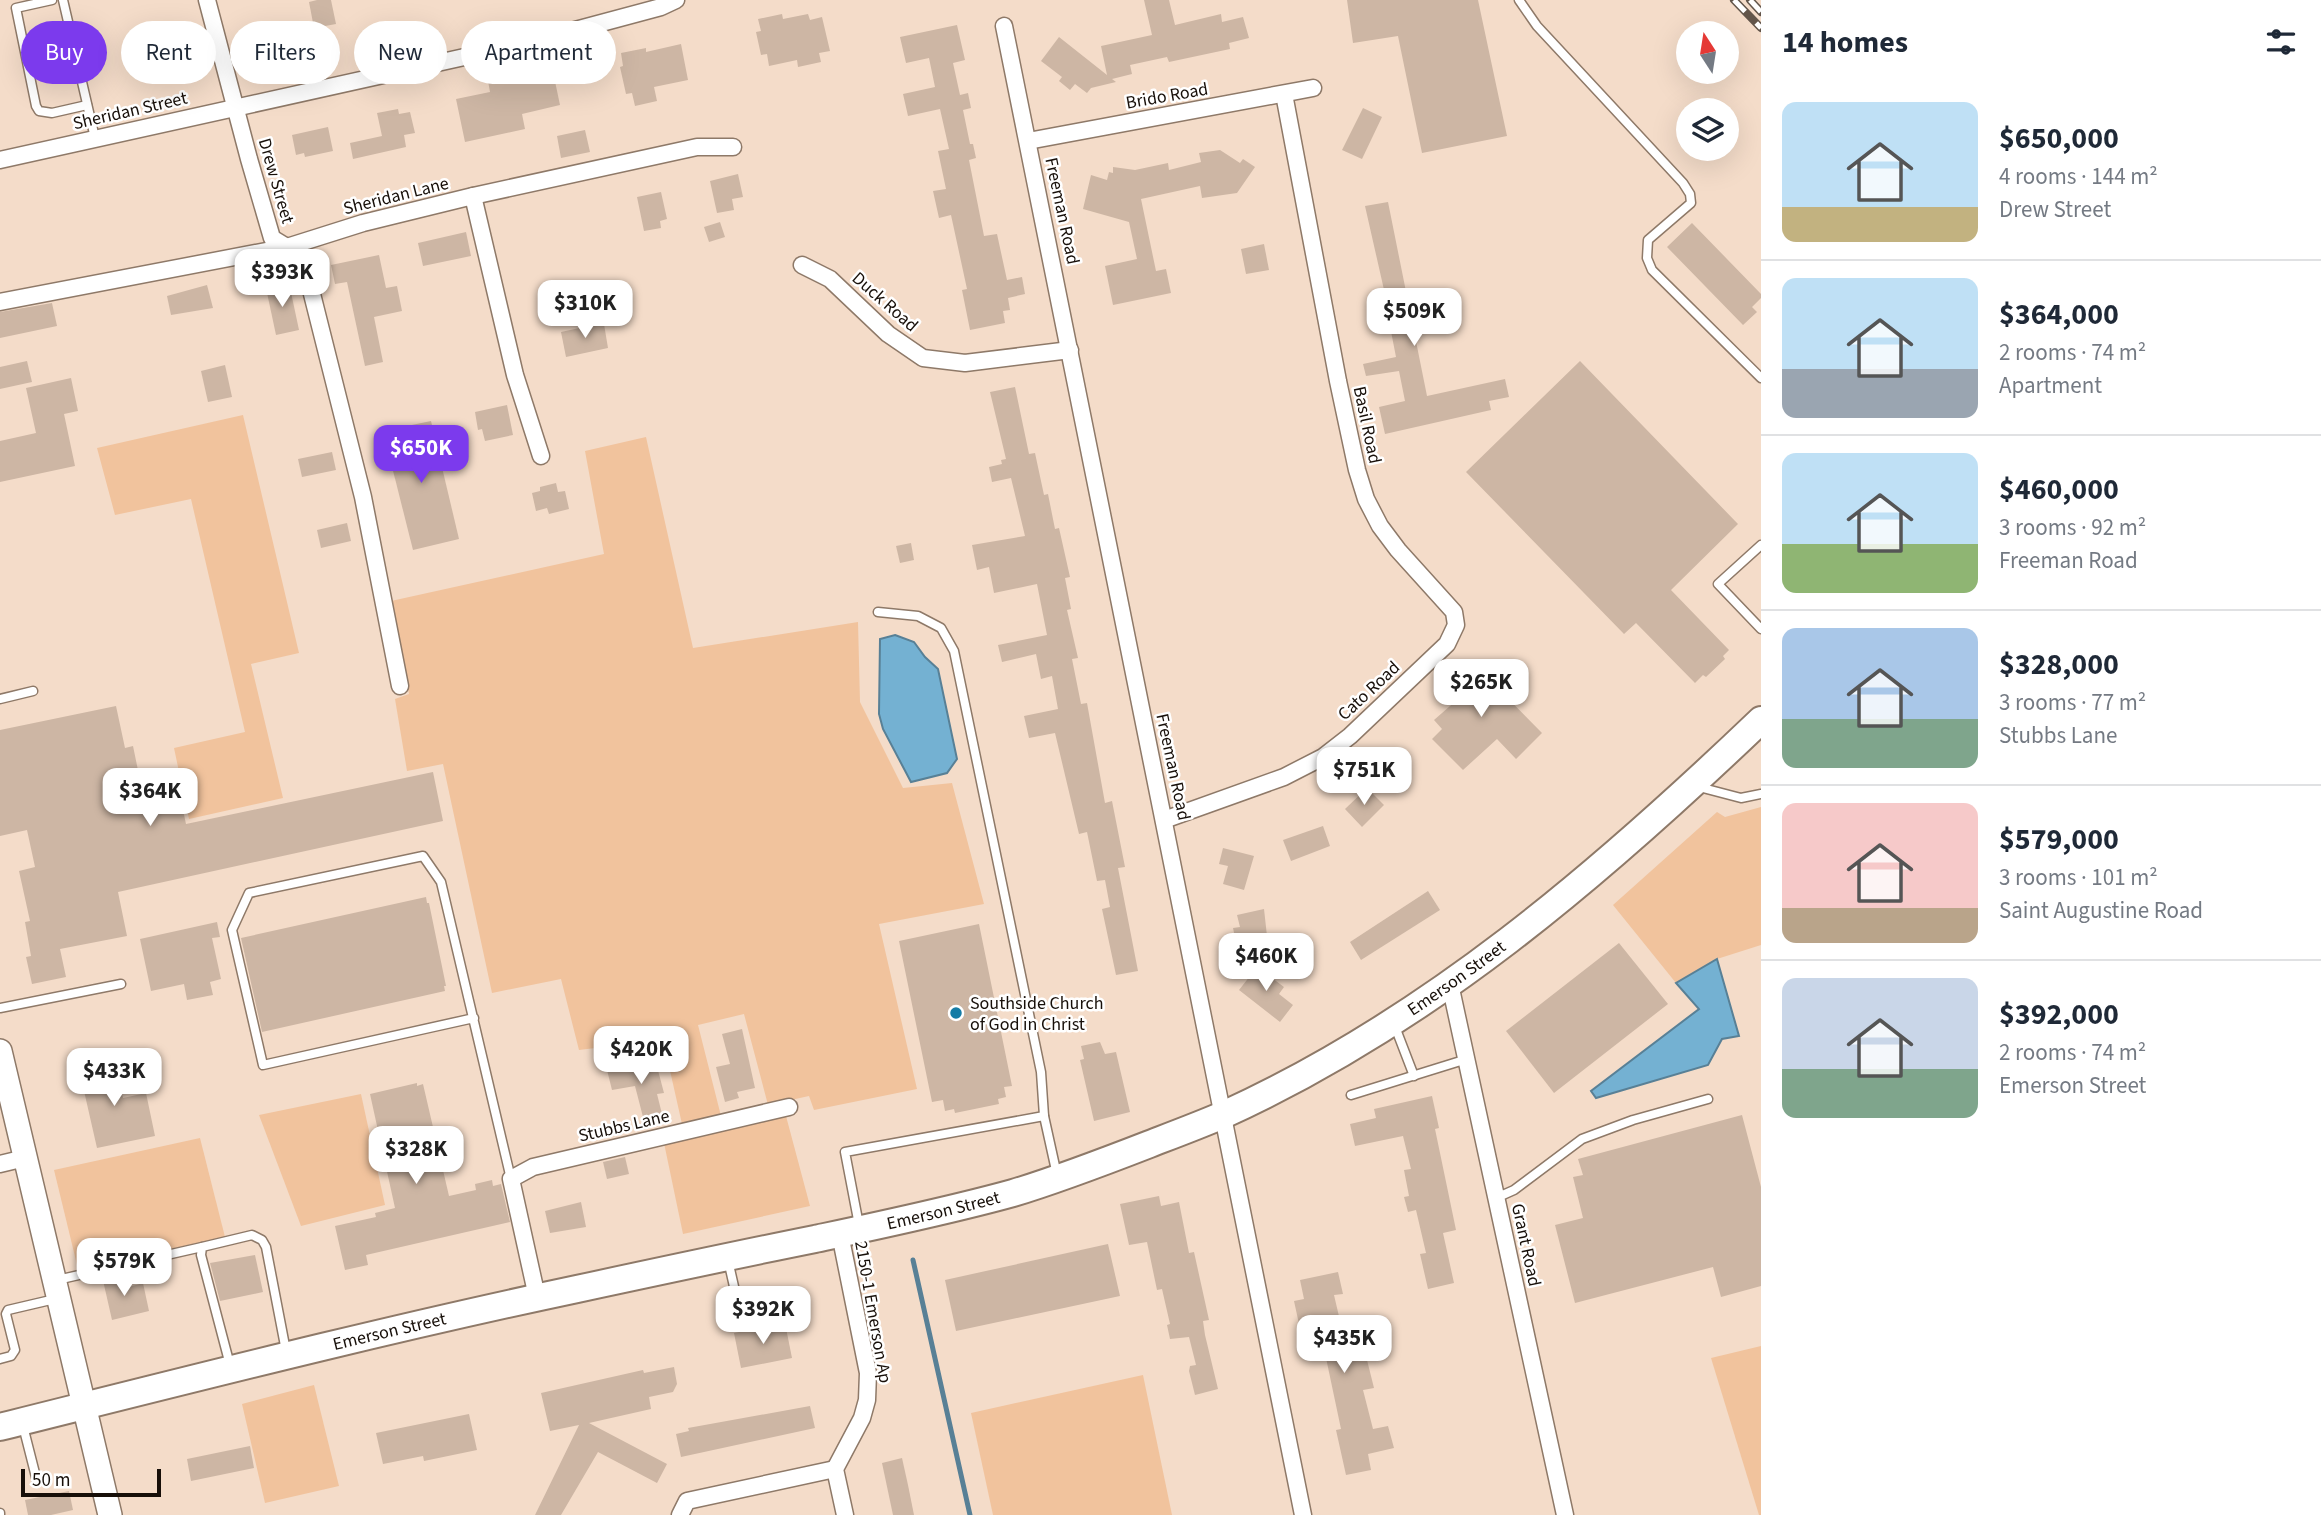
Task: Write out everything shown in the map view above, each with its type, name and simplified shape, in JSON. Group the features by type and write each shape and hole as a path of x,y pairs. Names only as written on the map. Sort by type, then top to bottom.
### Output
{"main road":[{"name":"Emerson Street","path":"11,1424 286,1354 537,1297 949,1210 1058,1178 1222,1116 1300,1076 1450,984 1555,906 1693,785 1761,720"},
{"path":"0,1051 110,1515"}],"street":[{"name":"Drew Street","path":"207,0 272,238 300,256 313,295 363,497 400,686"},
{"name":"Sheridan Street","path":"0,160 523,44 661,7 676,0"},
{"name":"Freeman Road","path":"1004,26 1303,1515"},
{"name":"Brido Road","path":"1028,141 1313,88"},
{"name":"Basil Road","path":"1284,94 1338,381 1366,499 1380,526 1398,550 1454,612"},
{"name":"Sheridan Lane","path":"0,302 287,247 363,223 473,196 697,147 733,147"},
{"path":"473,196 515,375 541,456"},
{"name":"Duck Road","path":"803,265 830,279 888,334 923,358 965,363 1070,350"},
{"name":"Cato Road","path":"1164,820 1284,777 1323,757 1350,736 1447,644 1456,625 1454,612"},
{"name":"Grant Road","path":"1450,984 1564,1515"},
{"name":"Stubbs Lane","path":"511,1179 533,1167 789,1107"},
{"path":"0,1164 25,1158"},
{"path":"511,1179 537,1297"},
{"name":"2150-1 Emerson Ap","path":"835,1469 862,1418 867,1400 868,1373 850,1231"},
{"path":"680,1515 687,1501 835,1469 845,1515"}],"lane":[{"path":"52,0 16,8 36,106 39,111 52,113 87,105"},
{"path":"63,0 95,138"},
{"path":"1519,0 1537,26 1683,183 1690,194 1691,203 1648,240 1647,258 1652,270 1761,378"},
{"path":"1761,545 1718,584 1761,629"},
{"path":"878,612 918,617 941,628 954,651 1041,1072 1044,1116 1058,1178"},
{"path":"0,699 33,691"},
{"path":"1693,785 1741,798 1761,794"},
{"path":"474,1018 263,1065 232,930 249,893 423,856 442,882 474,1018 511,1179"},
{"path":"0,1008 121,984"},
{"path":"1393,1021 1414,1076"},
{"path":"1351,1096 1466,1059"},
{"path":"1496,1198 1514,1191 1582,1139 1633,1120 1708,1099"},
{"path":"850,1231 845,1152 1044,1116"},
{"path":"0,1359 11,1356 15,1350 6,1314 8,1310 57,1289 252,1235 262,1240 267,1247 286,1354"},
{"path":"202,1247 201,1255 231,1369"},
{"path":"728,1257 735,1291 746,1307 771,1309"},
{"path":"11,1424 37,1480"}],"shaded area":[{"path":"243,415 299,653 251,664 283,798 189,819 174,748 245,732 191,499 115,515 97,448"},
{"path":"646,437 693,648 858,622 860,702 903,788 952,783 984,904 879,924 917,1089 814,1110 809,1096 768,1105 744,1014 698,1025 721,1116 682,1124 662,1035 620,1045 579,1050 561,979 492,993 443,764 407,771 395,699 409,694 391,601 604,554 585,451"},
{"path":"1761,807 1761,945 1717,959 1676,983 1613,905 1717,812 1725,817"},
{"path":"361,1094 385,1205 301,1226 259,1115"},
{"path":"786,1116 810,1206 683,1234 664,1143"},
{"path":"200,1138 225,1237 78,1269 54,1170"},
{"path":"1761,1346 1761,1515 1759,1515 1711,1358"},
{"path":"1143,1375 1172,1515 993,1515 971,1413"},
{"path":"314,1385 339,1486 265,1503 242,1404"}],"water":[{"path":"895,635 914,642 938,669 957,759 947,773 911,782 883,729 879,714 880,639"},
{"path":"1717,959 1739,1036 1722,1039 1708,1065 1596,1098 1591,1091 1699,1009 1676,983"}],"building":[{"path":"331,0 335,21 313,21 309,2"},
{"path":"1144,0 1169,0 1175,25 1221,14 1222,22 1243,17 1249,38 1229,43 1230,49 1169,62 1167,57 1130,65 1132,74 1112,79 1116,82 1091,88 1087,93 1075,84 1070,90 1059,81 1062,77 1041,61 1059,37 1107,75 1101,46 1152,35"},
{"path":"1347,0 1478,0 1507,136 1422,153 1398,36 1353,43"},
{"path":"782,14 783,19 808,14 810,20 822,17 830,51 819,53 821,62 798,67 797,60 769,66 767,54 761,55 756,32 761,31 758,19"},
{"path":"957,25 965,60 953,63 960,95 968,93 971,108 963,110 970,144 973,144 976,158 969,160 984,236 997,234 1007,280 1022,277 1025,294 1008,298 1010,310 1003,311 1005,323 970,330 962,290 967,289 951,215 939,218 933,191 946,189 938,151 949,149 940,109 908,116 903,94 935,87 929,58 906,63 900,37"},
{"path":"681,44 688,80 654,87 657,101 635,106 632,93 626,94 620,67 623,66 621,53 646,48 646,52"},
{"path":"489,84 556,84 560,105 522,114 525,129 465,142 456,99 490,92"},
{"path":"1363,108 1382,117 1362,159 1342,150"},
{"path":"398,109 399,114 410,112 415,133 404,135 406,147 353,159 350,143 382,136 377,113"},
{"path":"328,127 333,151 305,157 304,153 296,155 292,135"},
{"path":"585,130 590,152 561,158 557,136"},
{"path":"1220,150 1240,163 1243,159 1255,167 1237,193 1202,198 1200,186 1141,199 1156,271 1166,269 1171,293 1113,305 1105,266 1137,259 1129,222 1083,209 1091,175 1107,180 1109,172 1113,173 1113,167 1135,170 1168,163 1169,170 1201,162 1199,153"},
{"path":"738,174 743,197 732,199 734,210 717,213 710,181"},
{"path":"661,192 667,219 660,221 661,228 644,231 637,197"},
{"path":"1388,202 1427,396 1505,379 1509,397 1489,401 1491,410 1385,434 1379,407 1405,401 1399,371 1366,376 1363,364 1396,357 1365,206"},
{"path":"720,222 725,237 709,242 704,227"},
{"path":"1692,223 1761,294 1761,298 1752,307 1757,312 1743,325 1667,247"},
{"path":"466,232 471,256 423,266 418,243"},
{"path":"1264,244 1269,270 1246,274 1241,249"},
{"path":"379,255 386,288 397,286 402,311 374,317 383,362 365,366 347,282 335,284 331,265"},
{"path":"289,283 299,330 276,335 266,288"},
{"path":"207,285 213,308 171,315 167,296"},
{"path":"52,303 57,326 0,338 0,312"},
{"path":"604,324 608,348 566,357 561,332"},
{"path":"27,361 32,382 0,389 0,367"},
{"path":"1580,361 1738,524 1671,590 1729,650 1723,656 1725,659 1706,677 1703,675 1695,683 1636,623 1624,634 1466,472"},
{"path":"225,365 232,397 208,402 201,371"},
{"path":"71,378 78,411 64,414 75,466 0,482 0,441 36,433 26,388"},
{"path":"1015,387 1029,454 1035,453 1044,495 1048,494 1055,529 1059,528 1070,577 1065,578 1071,609 1067,610 1078,658 1072,659 1081,704 1087,703 1105,803 1112,801 1125,867 1118,868 1138,971 1116,975 1102,909 1110,907 1105,880 1097,881 1087,832 1079,834 1055,733 1029,738 1024,716 1058,709 1052,676 1041,679 1036,654 1002,662 998,645 1047,635 1037,584 994,593 989,567 977,570 972,545 1025,536 1011,478 992,482 989,467 1002,464 1001,460 1006,459 990,392"},
{"path":"507,405 513,435 485,441 482,429 478,430 475,412"},
{"path":"431,421 459,539 413,550 383,431"},
{"path":"332,452 336,470 302,477 298,459"},
{"path":"556,483 558,492 565,491 569,509 549,514 547,508 536,511 532,493 540,491 540,487"},
{"path":"347,523 351,541 321,548 317,530"},
{"path":"911,543 914,560 900,563 896,546"},
{"path":"1470,660 1542,733 1516,759 1497,739 1463,770 1432,739 1442,729 1434,720 1458,699 1444,685"},
{"path":"116,706 125,748 133,746 140,780 175,773 186,824 433,772 443,821 118,892 127,936 60,949 66,977 32,984 26,957 31,956 25,922 30,921 19,871 35,867 27,830 0,836 0,730"},
{"path":"1367,788 1384,805 1362,827 1345,809"},
{"path":"1323,826 1330,846 1291,861 1283,840"},
{"path":"1223,848 1254,856 1244,890 1223,884 1228,866 1219,864"},
{"path":"1428,891 1440,910 1361,960 1350,942"},
{"path":"426,897 445,991 262,1032 241,938"},
{"path":"1264,909 1269,954 1246,958 1243,941 1236,942 1233,928 1240,927 1237,915"},
{"path":"217,922 220,937 212,938 221,979 210,982 213,995 187,1000 184,984 151,991 140,939"},
{"name":"Southside Church of God in Christ","path":"979,924 1012,1086 1004,1087 1006,1097 998,1099 999,1104 955,1113 954,1109 945,1111 943,1100 932,1102 899,941"},
{"path":"1619,943 1668,1004 1554,1093 1506,1031"},
{"path":"1247,959 1284,987 1279,994 1293,1005 1280,1022 1239,990 1250,976"},
{"path":"742,1029 755,1088 737,1092 739,1098 725,1102 716,1067 730,1064 722,1034"},
{"path":"1100,1042 1105,1054 1116,1052 1130,1112 1094,1121 1080,1060 1084,1059 1081,1046"},
{"path":"655,1059 664,1093 657,1094 663,1118 647,1122 646,1116 643,1117 635,1086 612,1090 607,1070"},
{"path":"115,1062 123,1098 146,1093 155,1136 97,1148 79,1069"},
{"path":"417,1083 417,1086 423,1084 449,1196 476,1190 475,1184 492,1180 493,1186 501,1184 510,1222 366,1255 368,1265 345,1270 335,1226 376,1217 375,1213 395,1208 370,1094"},
{"path":"1432,1096 1439,1128 1435,1129 1456,1230 1443,1233 1454,1283 1428,1289 1420,1254 1426,1253 1416,1210 1408,1212 1404,1197 1409,1196 1404,1170 1411,1169 1403,1136 1355,1146 1350,1124 1376,1118 1374,1109"},
{"path":"1742,1115 1761,1187 1761,1286 1721,1297 1713,1267 1575,1303 1555,1225 1583,1218 1573,1177 1583,1175 1578,1159"},
{"path":"625,1157 629,1174 607,1179 603,1162"},
{"path":"1159,1196 1161,1206 1179,1202 1189,1253 1194,1252 1209,1320 1203,1321 1218,1389 1195,1395 1189,1371 1190,1366 1196,1365 1189,1337 1170,1339 1167,1325 1170,1324 1162,1289 1157,1290 1147,1242 1129,1245 1120,1204"},
{"path":"581,1202 586,1227 550,1233 545,1211"},
{"path":"1108,1244 1120,1296 956,1331 945,1280"},
{"path":"255,1255 263,1292 220,1301 210,1263"},
{"path":"1338,1272 1343,1294 1334,1295 1345,1342 1352,1341 1354,1350 1364,1348 1374,1388 1363,1390 1373,1429 1388,1426 1394,1448 1368,1454 1371,1470 1346,1475 1336,1430 1341,1429 1318,1320 1299,1324 1294,1301 1304,1299 1300,1280"},
{"path":"119,1273 122,1289 143,1283 149,1311 112,1320 102,1276"},
{"path":"785,1323 792,1358 741,1368 734,1333"},
{"path":"674,1367 677,1384 673,1392 649,1397 651,1409 589,1423 667,1464 657,1483 598,1452 561,1515 535,1515 579,1425 550,1431 541,1393 643,1370 644,1373"},
{"path":"810,1406 815,1428 681,1457 676,1434 689,1431 688,1428"},
{"path":"469,1414 477,1450 424,1461 423,1456 383,1464 376,1433"},
{"path":"250,1446 254,1468 191,1481 187,1459"},
{"path":"902,1458 914,1515 893,1515 882,1463"},
{"path":"69,1491 73,1510 51,1515 28,1515 25,1500"}],"waterway":[{"path":"913,1260 970,1515"}],"railway":[{"path":"1734,0 1761,28"},
{"path":"1750,0 1761,12"}],"place":[{"name":"Southside Church of God in Christ","path":"956,1013"}]}
